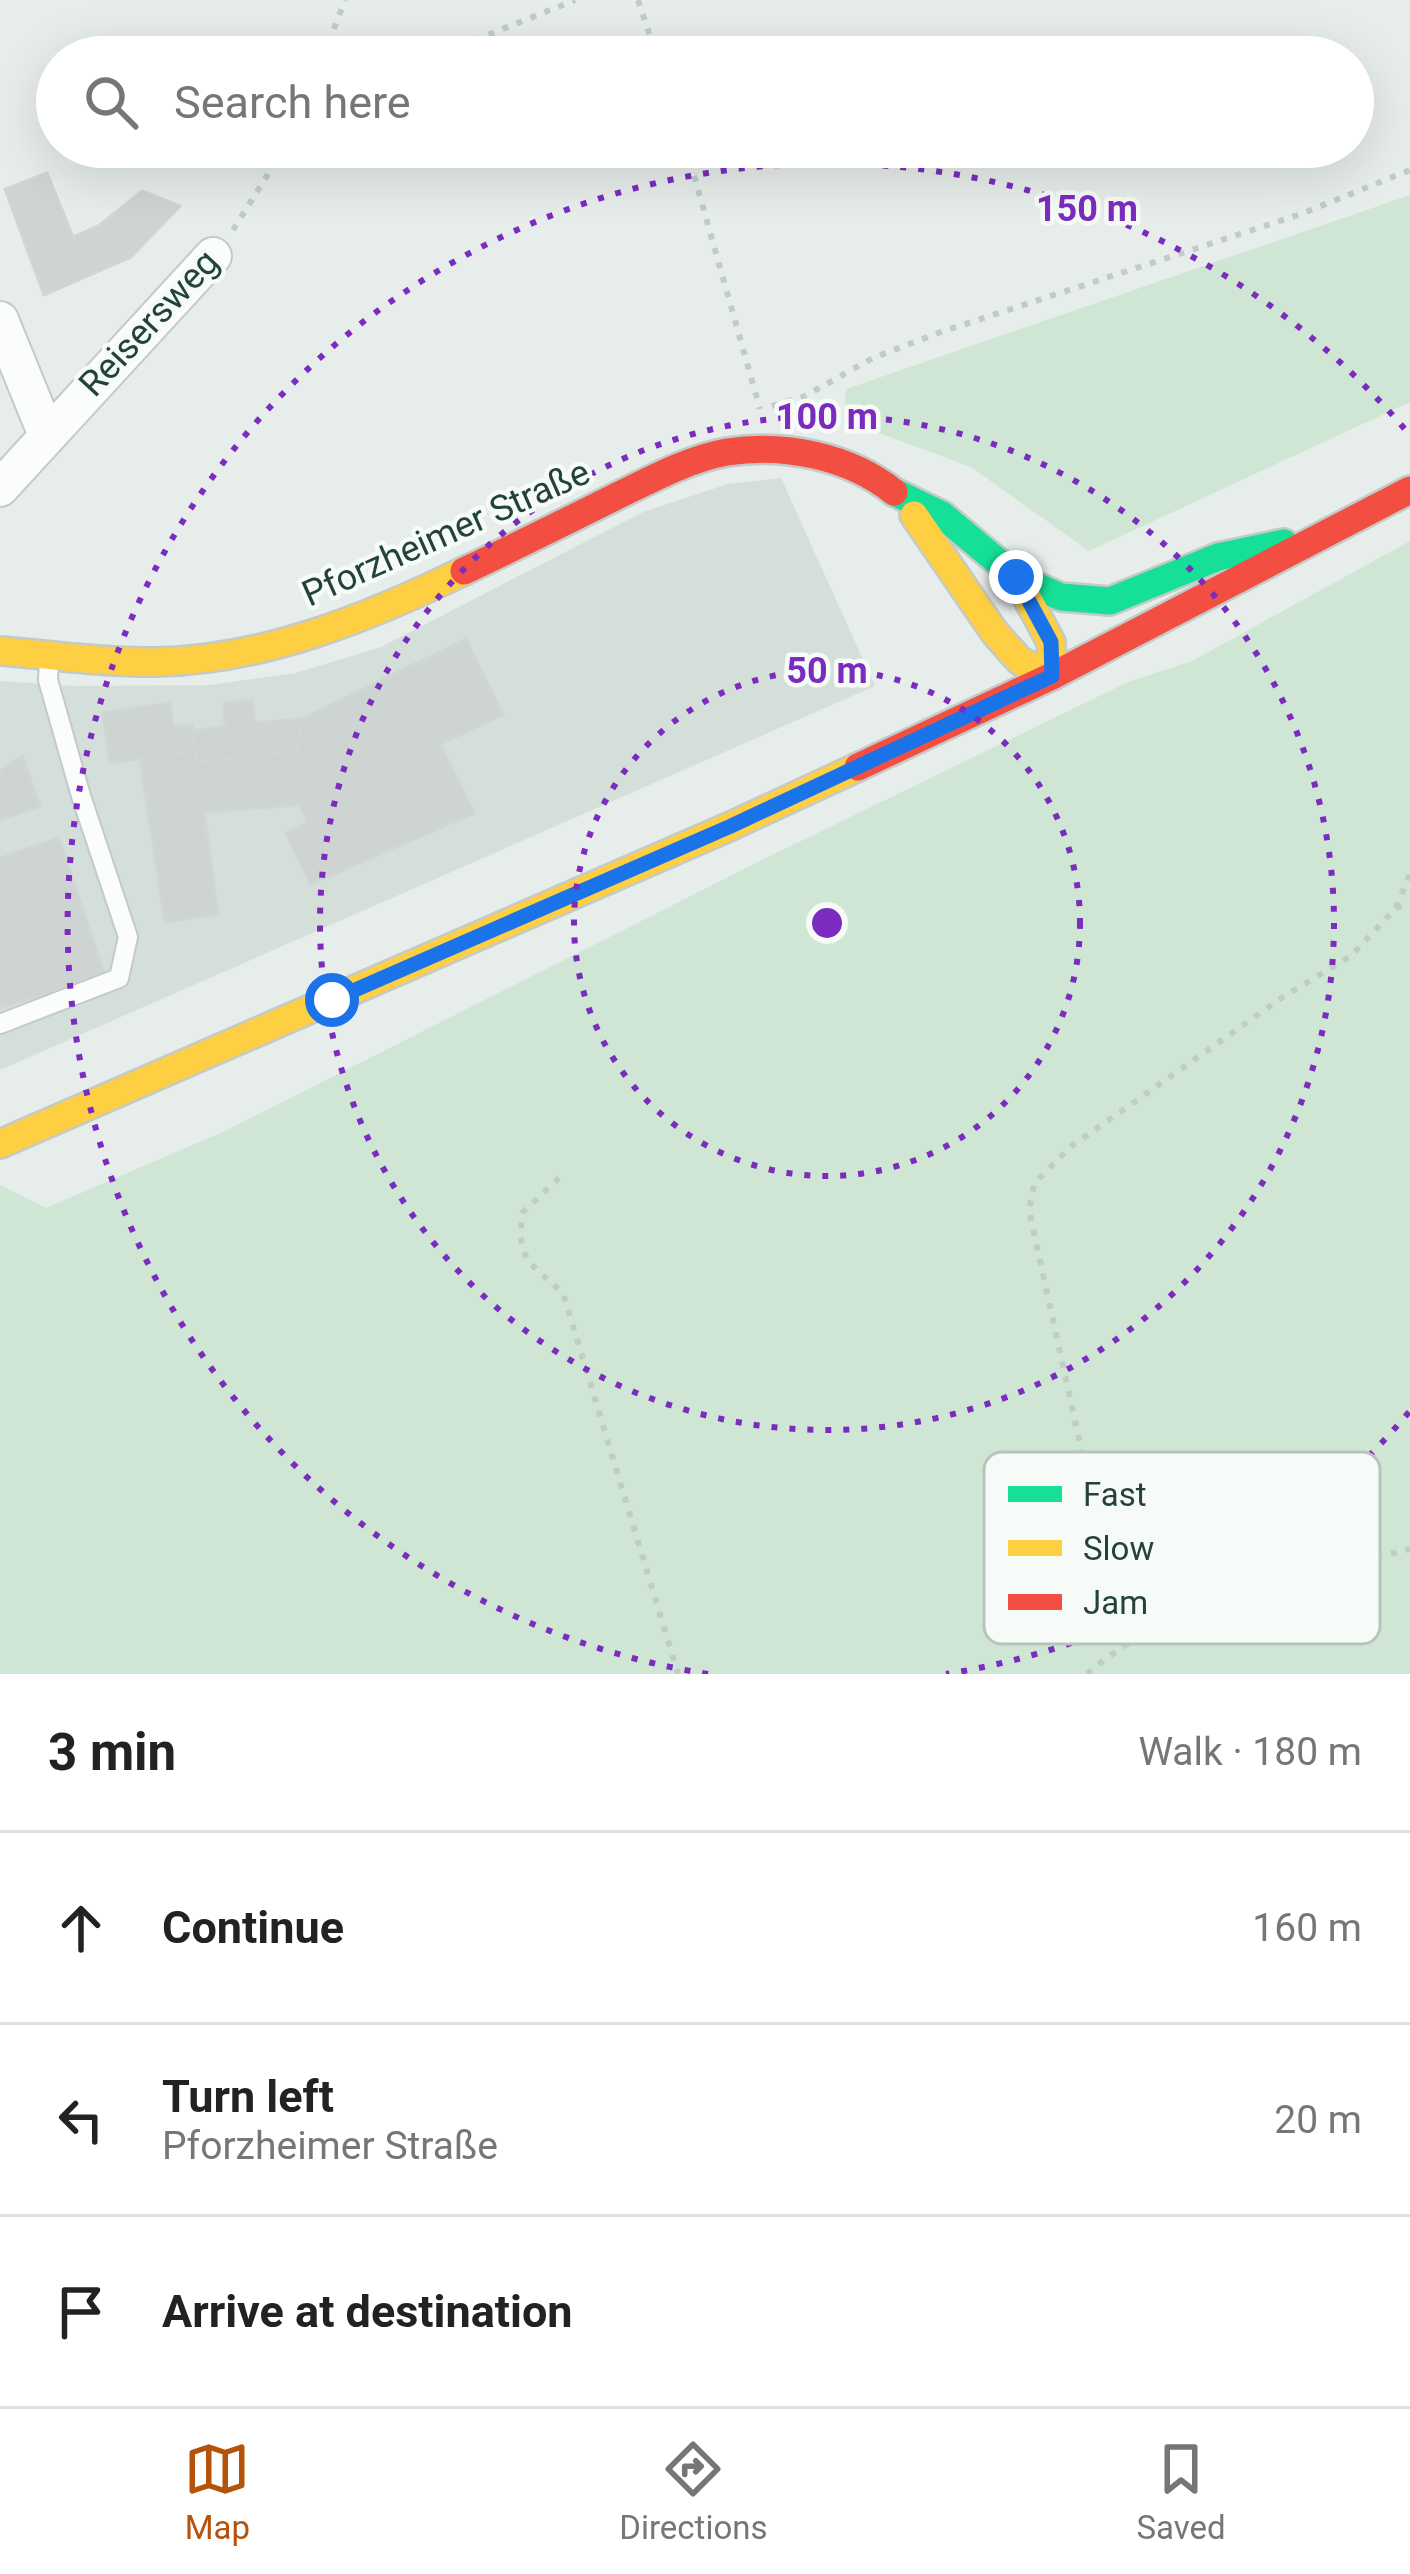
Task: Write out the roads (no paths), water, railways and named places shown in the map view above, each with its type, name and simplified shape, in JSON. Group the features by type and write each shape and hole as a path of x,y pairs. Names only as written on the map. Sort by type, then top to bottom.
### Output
{"street":[{"name":"Reisersweg","path":"0,488 213,256"},
{"path":"0,320 46,434"},
{"name":"Pforzheimer Straße","path":"0,651 179,660 296,639 409,598 690,463 764,448 833,459 878,479 903,499 942,515 1016,577 1061,597 1110,601 1219,557 1329,533"},
{"path":"0,1144 731,826 1052,676 1410,490"},
{"name":"Pforzheimer Straße","path":"903,499 995,633 1020,661 1052,676 1051,642 1016,577"}],"lane":[{"path":"0,1024 119,978 128,938 48,680 50,656"}]}
